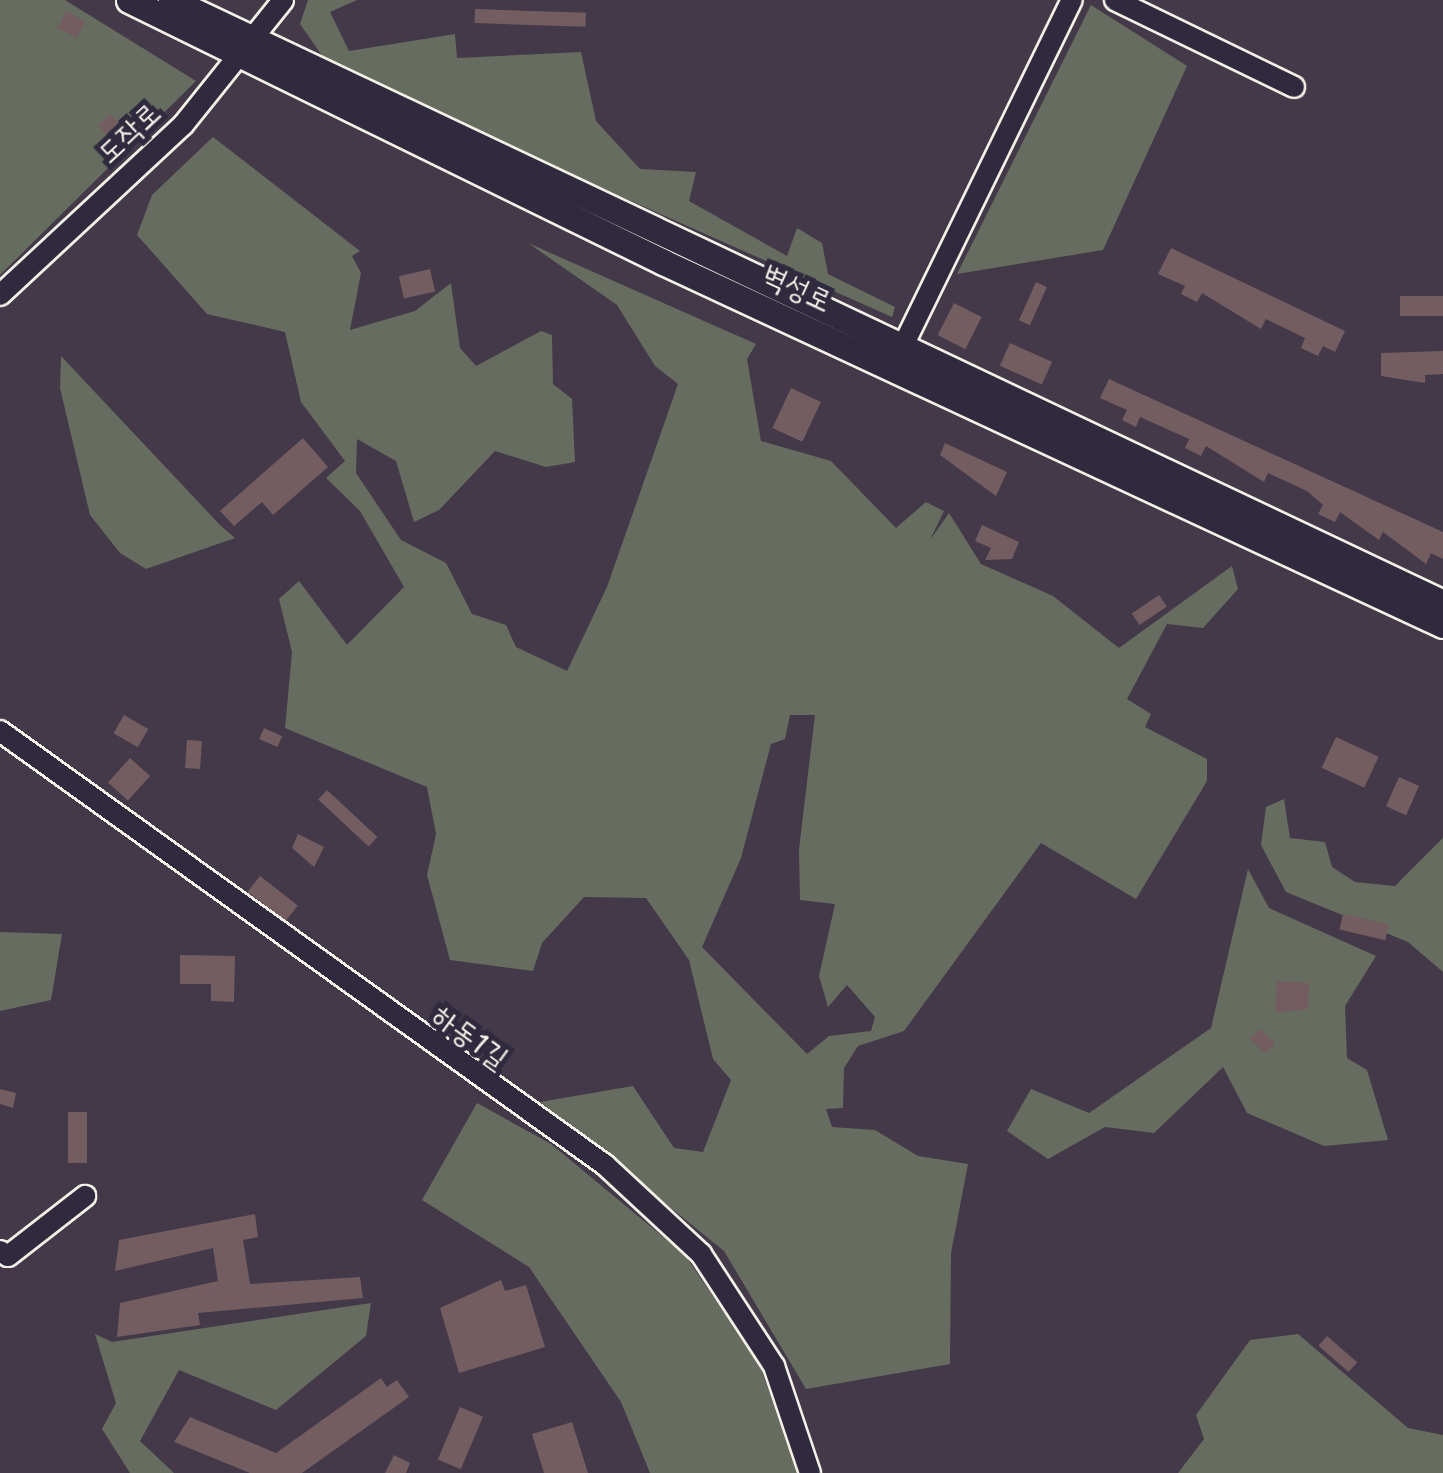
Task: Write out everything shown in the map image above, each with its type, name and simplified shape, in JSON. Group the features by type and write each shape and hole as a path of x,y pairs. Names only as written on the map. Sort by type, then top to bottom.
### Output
{"main road":[{"name":"벽성로","path":"129,0 903,346 1443,603"},
{"name":"벽성로","path":"171,0 246,51 1443,625"}],"street":[{"name":"도작로","path":"0,295 183,125 283,0"},
{"path":"903,346 1072,0"},
{"path":"1116,0 1294,87"},
{"name":"하동1길","path":"0,731 604,1165 701,1254 774,1366 810,1473"},
{"path":"0,1251 8,1256 84,1196"}],"green space":[{"path":"0,0 65,0 196,81 0,275"},
{"path":"308,0 357,0 330,12 349,51 455,34 457,58 581,52 596,121 640,169 696,172 689,201 787,256 797,228 822,243 828,274 895,307 892,317 330,67 300,24"},
{"path":"1091,5 1187,66 1103,250 957,274"},
{"path":"213,137 360,251 352,256 361,273 350,330 415,311 451,283 460,348 476,366 541,331 552,335 553,384 572,399 575,462 546,467 495,451 439,510 414,522 396,461 357,439 356,473 401,540 446,563 472,614 506,625 516,647 567,671 607,587 678,384 655,366 617,305 528,243 756,344 747,359 761,441 831,461 896,528 926,502 944,511 930,540 949,513 981,564 1053,596 1119,648 1232,566 1238,589 1203,628 1167,624 1127,699 1151,714 1145,727 1207,759 1207,781 1136,899 1041,843 904,1031 858,1046 844,1068 843,1108 826,1109 832,1127 875,1130 918,1156 968,1164 951,1253 950,1364 806,1389 724,1251 540,1102 633,1086 674,1148 703,1152 731,1080 713,1059 689,960 646,898 584,897 542,943 533,971 450,960 427,875 436,834 427,787 285,728 292,652 279,599 299,581 347,645 404,587 360,511 326,478 345,461 301,402 285,332 207,314 137,235 152,195","holes":["790,715 815,715 799,849 800,900 835,904 819,976 828,1007 847,985 875,1017 871,1031 829,1036 807,1054 702,947 741,858 771,744 785,739"]},
{"path":"61,356 235,538 146,569 120,553 90,515 60,388"},
{"path":"1284,799 1290,838 1325,842 1332,867 1355,882 1395,886 1443,838 1443,972 1408,942 1286,892 1261,845 1266,807"},
{"path":"1248,869 1269,908 1376,956 1345,1006 1347,1058 1367,1070 1388,1140 1324,1146 1247,1113 1223,1067 1154,1133 1105,1127 1048,1159 1007,1131 1031,1089 1089,1113 1211,1028"},
{"path":"0,932 62,934 51,1000 0,1011"},
{"path":"477,1103 551,1144 685,1255 760,1366 798,1473 650,1473 621,1402 529,1267 422,1200"},
{"path":"371,1303 366,1336 276,1410 179,1370 140,1441 174,1473 130,1473 102,1429 116,1403 95,1334 112,1342"},
{"path":"1298,1334 1408,1428 1443,1435 1443,1473 1178,1473 1204,1439 1196,1415 1250,1340"}],"building":[{"path":"475,9 586,13 585,27 475,23"},
{"path":"66,11 86,21 77,38 57,28"},
{"path":"111,114 133,139 120,150 98,125"},
{"path":"1171,248 1345,331 1335,352 1323,346 1318,356 1301,348 1305,338 1266,319 1261,329 1202,293 1197,302 1181,294 1185,286 1158,274"},
{"path":"430,269 435,291 404,299 399,276"},
{"path":"1036,282 1047,287 1030,325 1019,320"},
{"path":"1400,296 1443,296 1443,316 1400,316"},
{"path":"954,303 982,317 965,349 938,335"},
{"path":"1010,343 1052,362 1042,385 1000,366"},
{"path":"1443,351 1443,374 1425,375 1425,383 1381,376 1381,353"},
{"path":"1109,379 1443,532 1443,559 1431,553 1426,564 1383,532 1379,540 1340,512 1335,522 1318,514 1323,505 1307,491 1268,473 1264,482 1206,446 1201,456 1185,448 1189,439 1140,417 1136,427 1122,420 1127,410 1100,398"},
{"path":"791,388 821,402 802,442 772,428"},
{"path":"303,438 328,467 273,515 262,502 234,526 220,511"},
{"path":"945,443 1007,472 996,496 940,455"},
{"path":"982,525 1019,542 1012,559 985,560 991,548 975,541"},
{"path":"1159,595 1167,607 1139,625 1132,613"},
{"path":"124,715 148,729 138,747 114,733"},
{"path":"264,728 282,736 277,747 259,739"},
{"path":"1336,737 1379,757 1364,788 1322,768"},
{"path":"187,740 202,741 200,769 185,768"},
{"path":"130,758 150,776 128,801 108,783"},
{"path":"1399,777 1419,786 1406,815 1386,806"},
{"path":"327,790 377,837 369,847 318,800"},
{"path":"298,834 324,847 314,867 292,848"},
{"path":"260,876 298,906 286,921 248,892"},
{"path":"1343,914 1389,925 1385,940 1339,930"},
{"path":"180,955 235,956 234,1002 211,1001 211,984 180,984"},
{"path":"1277,981 1309,983 1308,1009 1275,1013"},
{"path":"1259,1029 1275,1043 1266,1053 1250,1040"},
{"path":"0,1089 16,1093 13,1108 0,1104"},
{"path":"68,1112 87,1112 87,1163 68,1163"},
{"path":"255,1214 258,1237 243,1240 250,1284 360,1277 363,1298 198,1313 200,1325 117,1337 120,1303 218,1281 213,1248 115,1271 119,1240"},
{"path":"501,1280 505,1291 526,1285 545,1347 459,1373 440,1308"},
{"path":"1327,1336 1357,1362 1349,1372 1318,1346"},
{"path":"381,1378 387,1387 397,1380 409,1397 302,1473 250,1473 174,1442 190,1417 276,1453"},
{"path":"460,1407 483,1417 461,1469 438,1459"},
{"path":"572,1422 588,1473 544,1473 532,1434"},
{"path":"394,1455 410,1463 406,1473 385,1473"}]}
